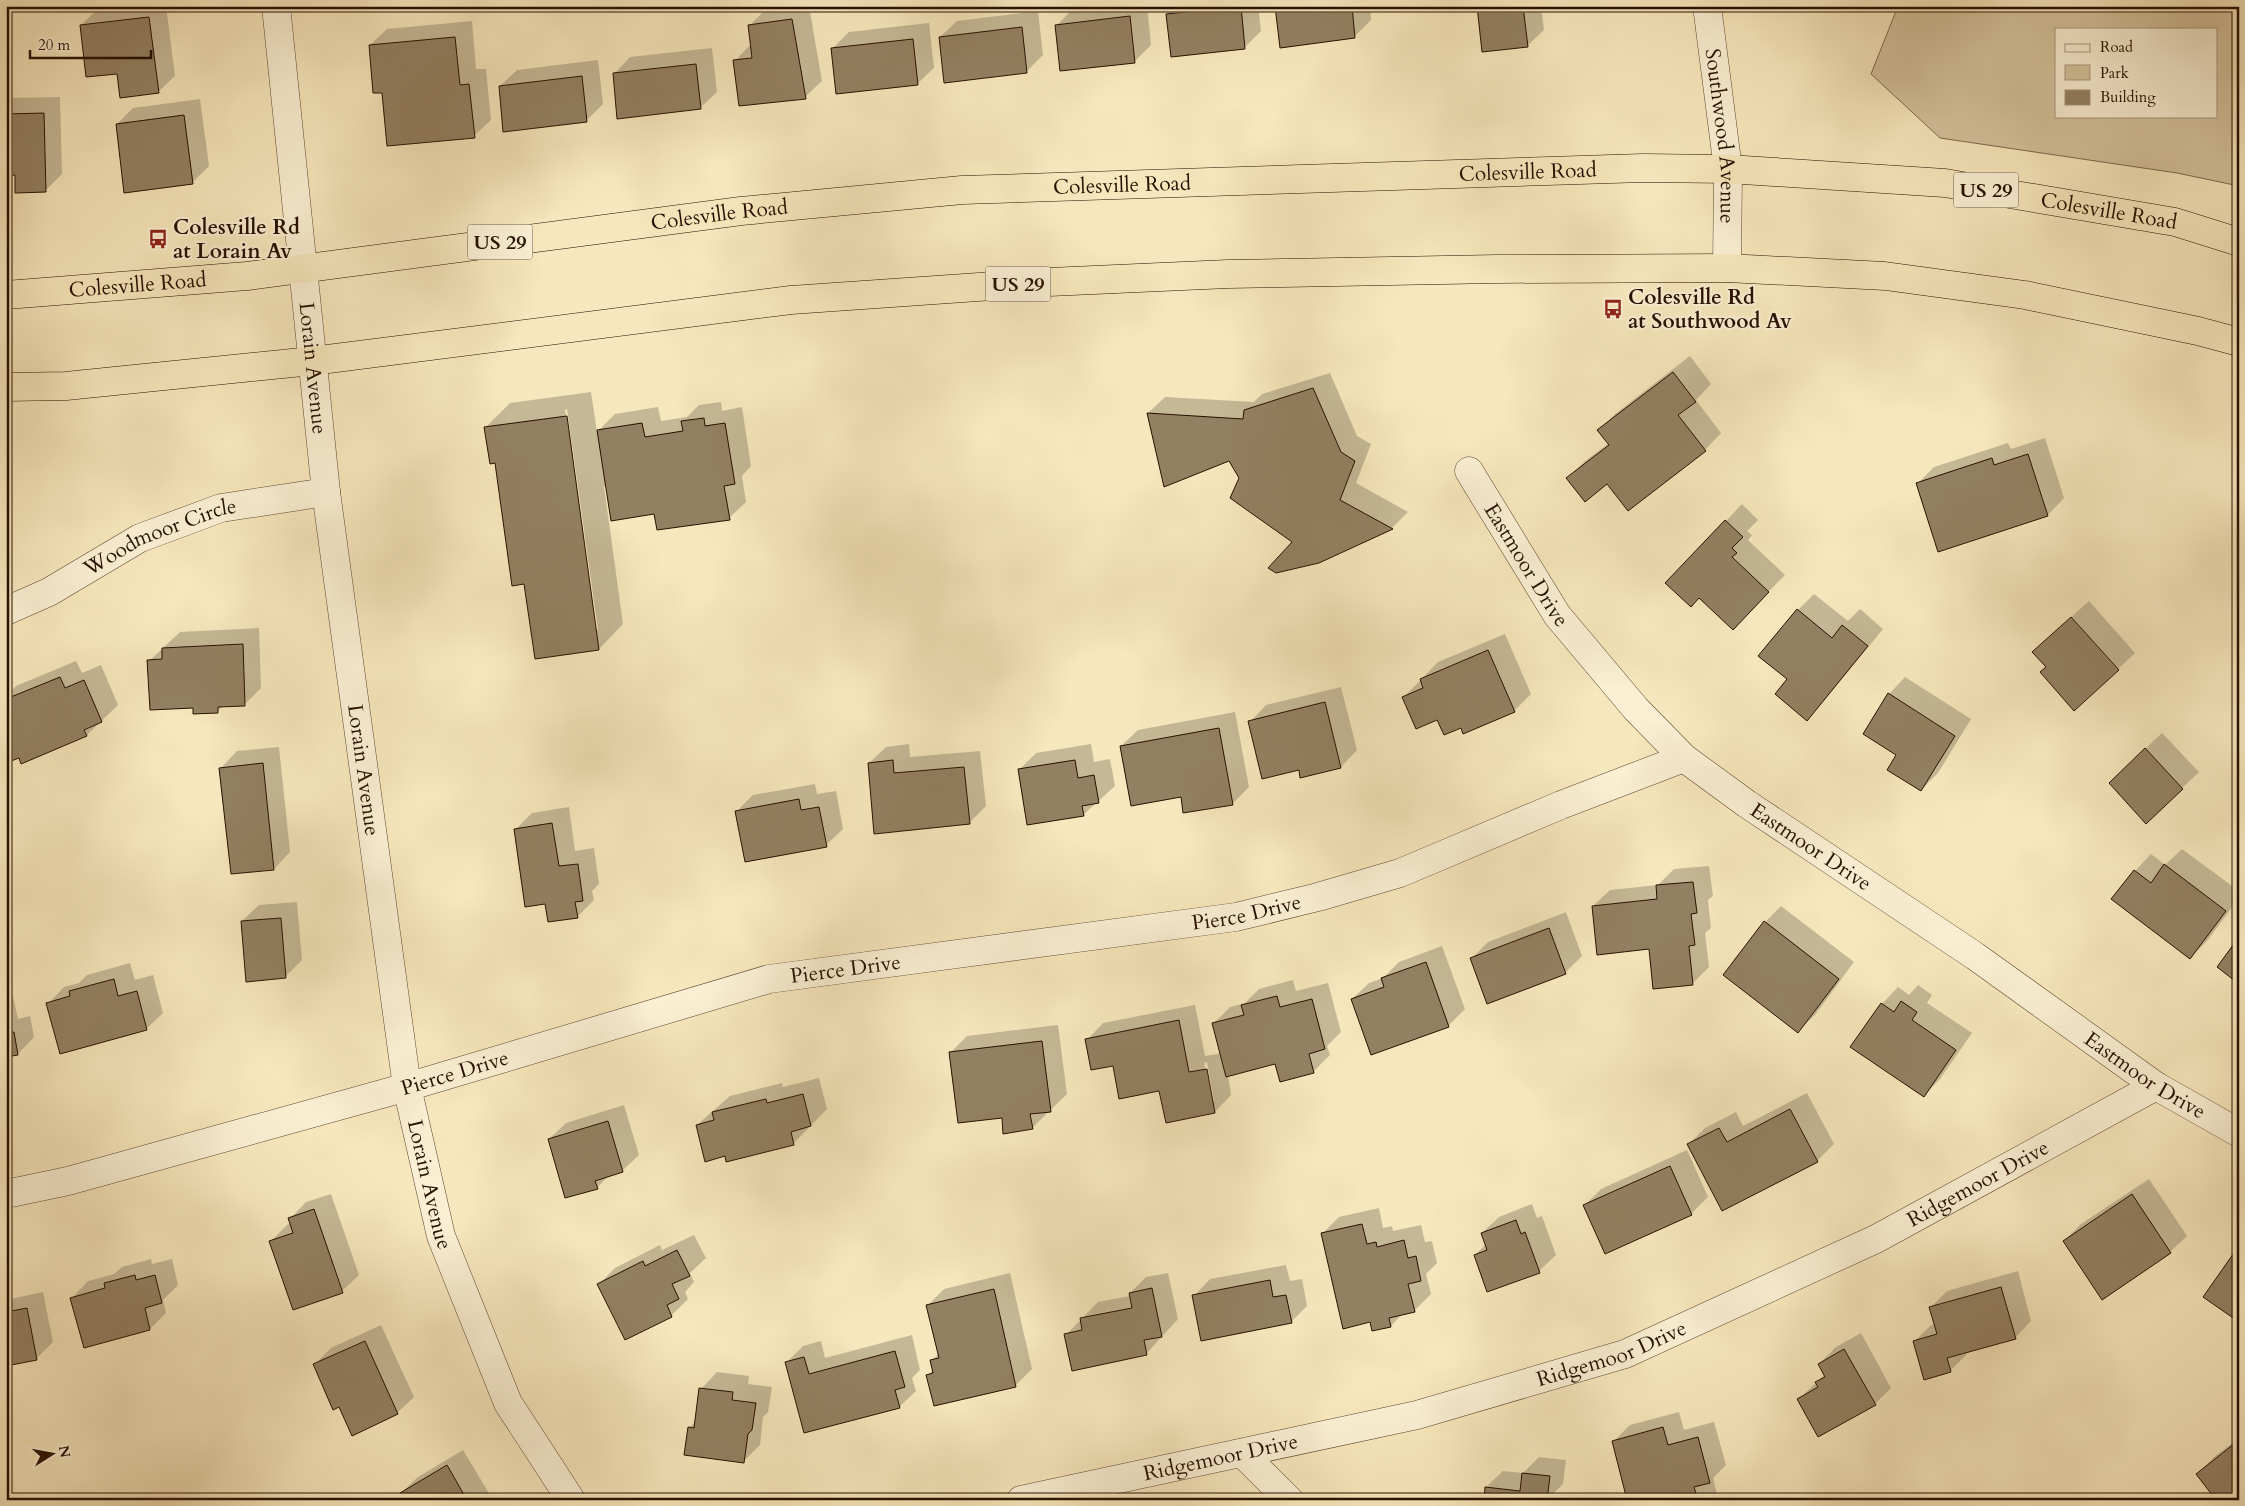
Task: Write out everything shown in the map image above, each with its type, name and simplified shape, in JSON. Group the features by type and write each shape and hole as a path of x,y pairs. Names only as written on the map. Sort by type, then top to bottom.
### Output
{"highway":[{"name":"Colesville Road","path":"6,295 247,276 302,267 741,211 962,190 1643,168 1728,169 1945,183 2175,222 2239,242"},
{"name":"US 29","path":"6,387 66,386 312,361 791,300 1049,282 1238,274 1727,268 1885,276 2026,295 2198,331 2239,342"}],"street":[{"name":"Lorain Avenue","path":"276,6 326,492 407,1087 445,1245 508,1403 571,1500"},
{"name":"Southwood Avenue","path":"1707,6 1728,169 1727,268"},
{"name":"Eastmoor Drive","path":"1469,471 1557,615 1636,709 1684,758 1747,804 1975,956 2156,1086 2239,1133"},
{"name":"Woodmoor Circle","path":"6,611 49,592 140,538 220,508 326,492"},
{"name":"Pierce Drive","path":"6,1194 68,1181 407,1087 769,979 1236,918 1318,897 1400,873 1560,805 1684,758"},
{"name":"Ridgemoor Drive","path":"1021,1500 1417,1415 1625,1354 1876,1239 2156,1086"},
{"path":"1242,1453 1289,1500"}],"green space":[{"path":"1898,6 2239,6 2239,186 2177,173 1940,138 1871,74"}],"building":[{"path":"1241,6 1245,49 1171,57 1166,14"},
{"path":"1275,6 1352,6 1355,38 1280,48"},
{"path":"1477,6 1523,6 1528,47 1482,52"},
{"path":"1130,16 1135,63 1060,71 1055,25"},
{"path":"149,17 159,93 120,98 117,74 86,77 80,25"},
{"path":"792,19 806,99 739,106 733,60 752,58 748,25"},
{"path":"1022,27 1027,73 944,83 939,37"},
{"path":"455,37 460,85 469,84 475,138 387,146 382,93 373,93 369,45"},
{"path":"913,39 918,85 836,94 831,48"},
{"path":"696,64 701,109 617,119 613,73"},
{"path":"582,76 587,122 503,132 499,86"},
{"path":"44,113 46,192 15,193 15,175 6,176 6,114"},
{"path":"184,115 193,184 124,193 116,124"},
{"path":"1673,372 1696,402 1678,415 1706,451 1628,511 1607,484 1585,502 1566,478 1609,445 1597,430"},
{"path":"1313,388 1341,452 1355,461 1340,500 1393,529 1319,563 1276,573 1268,568 1292,542 1230,498 1239,478 1229,461 1164,487 1147,413 1243,419 1244,410"},
{"path":"567,416 599,650 535,659 524,584 512,586 495,463 490,464 484,427"},
{"path":"704,418 705,426 725,423 735,484 724,486 730,520 657,530 654,514 611,521 597,430 642,423 645,437 683,431 681,421"},
{"path":"2028,454 2048,516 1938,552 1916,483 1992,458 1994,465"},
{"path":"1725,520 1743,537 1732,548 1737,553 1732,557 1769,592 1733,630 1699,598 1691,607 1665,583"},
{"path":"1797,609 1832,638 1842,625 1868,646 1807,721 1775,694 1787,679 1758,656"},
{"path":"2071,617 2119,670 2074,711 2040,672 2046,667 2032,652"},
{"path":"243,644 245,706 218,707 218,713 193,714 193,708 150,710 147,660 162,659 162,648"},
{"path":"1488,650 1515,712 1463,734 1461,728 1444,735 1437,720 1416,729 1402,697 1423,688 1420,679"},
{"path":"60,677 65,688 84,680 102,722 84,730 87,736 21,764 19,758 6,763 6,699"},
{"path":"1888,693 1955,736 1921,791 1887,770 1896,755 1863,734"},
{"path":"1325,702 1341,768 1300,778 1299,770 1262,779 1248,721"},
{"path":"1219,728 1233,805 1183,813 1181,797 1131,806 1120,746"},
{"path":"2145,748 2183,789 2146,824 2109,783"},
{"path":"893,760 894,773 964,767 970,824 874,834 868,763"},
{"path":"1075,760 1078,778 1094,775 1099,803 1082,806 1084,816 1027,825 1018,769"},
{"path":"263,763 274,870 231,874 219,768"},
{"path":"799,799 801,810 819,807 827,847 745,862 735,811"},
{"path":"552,823 559,866 578,864 583,901 575,902 578,918 548,922 545,904 525,907 514,829"},
{"path":"2164,864 2226,911 2190,959 2111,899 2134,870 2151,883"},
{"path":"1693,882 1697,913 1691,914 1695,945 1689,946 1693,985 1653,989 1649,949 1597,955 1592,906 1657,899 1656,885"},
{"path":"281,918 286,978 246,982 241,921"},
{"path":"1764,921 1839,979 1798,1033 1723,975"},
{"path":"1549,928 1566,974 1487,1004 1470,958"},
{"path":"2239,937 2239,984 2217,967"},
{"path":"1426,962 1449,1027 1371,1055 1351,999 1384,987 1381,978"},
{"path":"114,979 118,996 137,991 147,1030 60,1054 46,1003 70,996 69,991"},
{"path":"1277,996 1280,1007 1312,999 1325,1049 1309,1054 1314,1073 1280,1082 1275,1064 1226,1077 1212,1023 1244,1015 1241,1005"},
{"path":"1901,1001 1917,1012 1912,1020 1956,1050 1924,1097 1850,1047 1881,1003 1894,1012"},
{"path":"1179,1020 1189,1072 1207,1069 1215,1113 1166,1123 1159,1091 1119,1099 1113,1066 1091,1070 1085,1039"},
{"path":"14,1032 18,1055 6,1057 6,1033"},
{"path":"1042,1041 1051,1112 1030,1114 1033,1129 1003,1134 1002,1118 958,1123 949,1052"},
{"path":"803,1094 811,1126 791,1132 794,1145 726,1162 725,1156 705,1162 696,1125 714,1120 712,1112 766,1099 767,1103"},
{"path":"1790,1109 1818,1162 1722,1211 1687,1144 1719,1128 1727,1142"},
{"path":"608,1121 623,1172 595,1181 598,1189 565,1198 548,1139"},
{"path":"1670,1166 1692,1215 1605,1254 1583,1205"},
{"path":"2132,1194 2171,1253 2102,1300 2063,1241"},
{"path":"314,1209 343,1293 293,1310 269,1241 293,1233 288,1218"},
{"path":"1516,1220 1521,1234 1525,1232 1540,1273 1487,1292 1474,1255 1487,1250 1481,1233"},
{"path":"1362,1224 1367,1244 1376,1242 1377,1247 1404,1240 1408,1258 1416,1256 1421,1281 1408,1284 1415,1312 1389,1318 1391,1327 1372,1331 1370,1322 1343,1329 1321,1233"},
{"path":"677,1250 690,1276 672,1284 679,1299 667,1305 672,1317 625,1340 597,1284 643,1261 645,1266"},
{"path":"2236,1250 2239,1252 2239,1322 2203,1297"},
{"path":"135,1275 136,1280 155,1275 162,1303 145,1308 150,1330 84,1348 70,1298 105,1288 104,1283"},
{"path":"1270,1280 1273,1297 1286,1295 1292,1323 1201,1341 1192,1295"},
{"path":"2001,1287 2016,1339 1947,1358 1951,1372 1924,1380 1913,1341 1937,1334 1929,1307"},
{"path":"1152,1288 1162,1337 1144,1340 1147,1355 1072,1371 1064,1334 1082,1330 1080,1318 1132,1308 1129,1293"},
{"path":"994,1289 1016,1387 934,1406 926,1375 933,1373 930,1360 939,1358 926,1305"},
{"path":"27,1308 37,1360 6,1366 6,1312"},
{"path":"365,1341 398,1414 352,1436 339,1407 333,1410 313,1364"},
{"path":"1844,1349 1876,1405 1818,1437 1797,1399 1818,1387 1815,1382 1825,1377 1818,1364"},
{"path":"895,1351 905,1387 895,1390 900,1408 804,1433 785,1362 804,1357 809,1374"},
{"path":"699,1388 733,1392 732,1400 756,1403 752,1430 748,1434 744,1463 684,1455 688,1427 694,1428"},
{"path":"1663,1427 1668,1445 1698,1437 1710,1483 1694,1487 1698,1500 1627,1500 1612,1441"},
{"path":"2239,1440 2239,1500 2216,1500 2196,1474"},
{"path":"447,1465 467,1500 404,1500 400,1493"},
{"path":"1522,1473 1550,1476 1547,1500 1484,1500 1485,1487 1520,1491"}],"place":[{"name":"Colesville Rd at Lorain Av","path":"158,239"},
{"name":"Colesville Rd at Southwood Av","path":"1613,309"}]}
